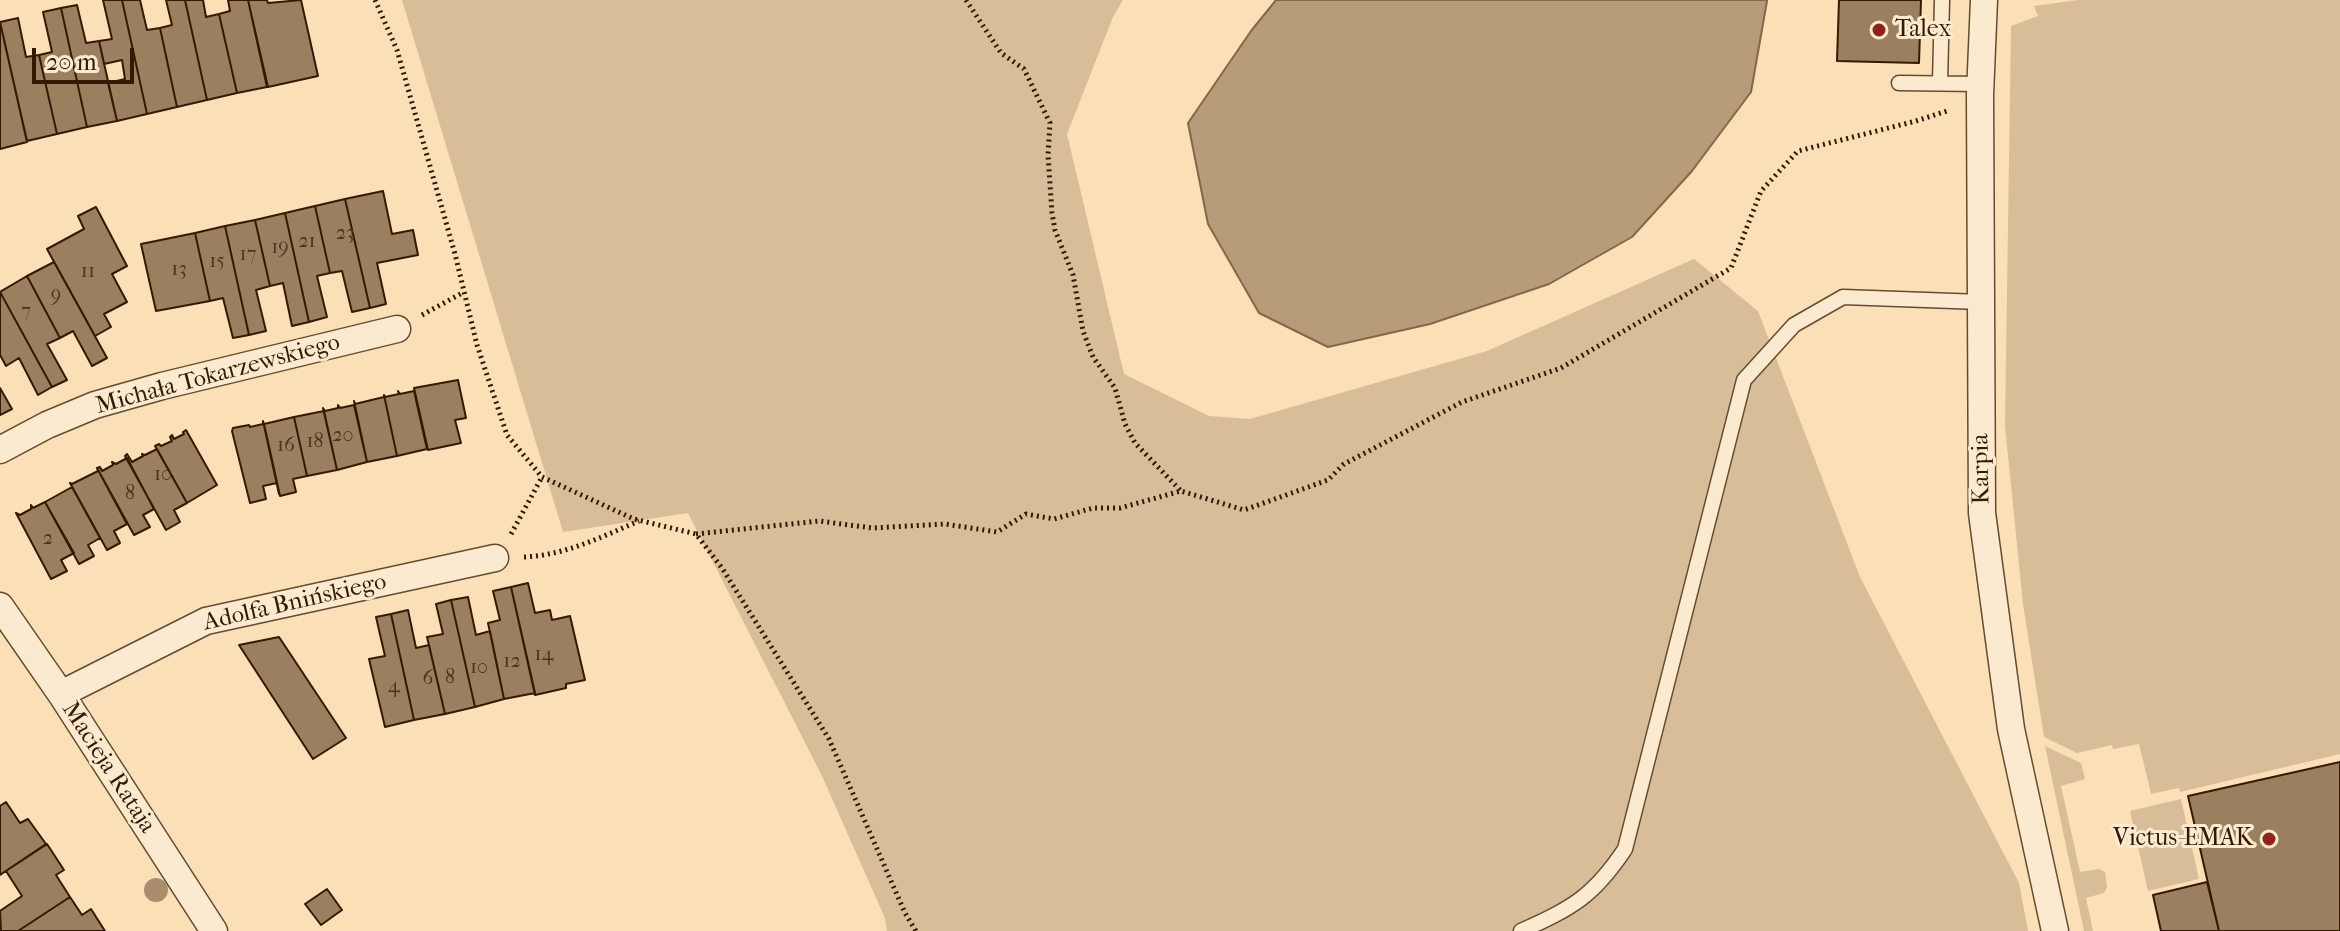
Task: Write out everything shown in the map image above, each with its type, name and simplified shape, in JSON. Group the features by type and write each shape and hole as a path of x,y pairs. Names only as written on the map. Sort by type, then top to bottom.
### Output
{"street":[{"name":"Karpia","path":"1984,0 1980,89 1982,513 2011,729 2055,931"},
{"name":"Michała Tokarzewskiego","path":"0,450 47,425 95,405 397,329"},
{"name":"Adolfa Bnińskiego","path":"61,694 206,621 495,558"},
{"name":"Macieja Rataja","path":"2,614 61,694 214,931"}],"lane":[{"path":"1940,83 1942,0"},
{"path":"1899,83 1940,83 1980,89"},
{"path":"1521,931 1566,911 1604,880 1625,849 1744,380 1794,325 1843,297 1981,302"}],"path":[{"path":"375,0 397,50 477,345 507,435 542,477 640,521 696,534 819,521 872,528 945,524 997,532 1026,514 1054,519 1093,508 1120,508 1181,491"},
{"path":"966,0 1001,53 1024,69 1050,123 1048,155 1055,230 1073,275 1083,331 1093,357 1115,388 1125,424 1135,443 1181,491 1244,510 1328,480 1344,464 1462,402 1561,368 1731,268 1761,191 1798,151 1958,107 1980,89"},
{"path":"397,329 464,292"},
{"path":"495,558 520,520 542,477"},
{"path":"495,558 546,556 572,549 640,521"},
{"path":"696,534 722,568 829,739 905,913 916,931"}],"shaded area":[{"path":"402,0 1123,0 1113,17 1067,134 1124,374 1209,416 1250,419 1487,351 1694,259 1758,311 1860,577 2019,883 2028,931 887,931 885,918 822,776 688,513 563,532"},
{"path":"1276,0 1767,1 1751,92 1692,171 1632,237 1549,284 1430,324 1328,347 1259,313 1208,224 1188,123"},
{"path":"2078,0 2340,0 2340,754 2180,792 2179,788 2151,794 2139,744 2113,749 2112,745 2077,753 2044,737 2023,604 2005,426 2011,26 2038,16 2034,6"},
{"path":"2045,746 2081,763 2085,779 2061,786 2080,872 2099,869 2105,872 2107,887 2104,893 2086,898 2093,931 2084,931"},
{"path":"2181,799 2199,879 2148,891 2130,811"}],"building":[{"path":"103,0 122,0 147,114 117,121 108,83 125,79 122,60 104,64 99,41 112,39"},
{"path":"122,0 140,0 147,30 160,28 177,107 147,114"},
{"path":"166,0 185,0 207,100 177,107 160,28 172,25"},
{"path":"185,0 203,0 206,17 219,14 237,93 207,100"},
{"path":"228,0 248,0 267,87 237,93 219,14 230,11"},
{"path":"248,0 267,0 268,3 301,0 318,76 268,87"},
{"name":"Talex","path":"1839,0 1921,0 1919,63 1837,61"},
{"path":"77,5 86,43 99,41 117,121 87,127 61,8"},
{"path":"61,8 87,127 57,134 39,55 52,52 43,12"},
{"path":"18,18 26,57 39,55 57,134 27,141 0,22"},
{"path":"0,22 27,142 0,149"},
{"path":"383,191 392,234 413,230 418,255 377,263 386,304 370,308 345,199"},
{"path":"345,199 370,308 352,312 342,271 330,273 315,206"},
{"path":"315,206 330,273 317,276 327,317 309,322 285,213"},
{"path":"96,207 127,266 112,274 127,302 104,314 111,327 95,336 47,249 84,229 78,216"},
{"path":"285,213 309,322 292,326 283,283 270,286 255,220"},
{"path":"255,220 270,286 256,290 266,331 249,335 225,226"},
{"path":"225,226 249,335 233,338 223,298 210,301 195,233"},
{"path":"195,233 210,301 156,311 141,244"},
{"path":"54,262 107,358 92,366 73,331 60,338 27,276"},
{"path":"27,276 60,338 47,344 67,380 52,387 0,292"},
{"path":"0,292 52,387 38,395 19,358 6,366 0,355"},
{"path":"458,380 466,418 455,420 461,443 428,450 414,388"},
{"path":"0,388 12,409 0,415"},
{"path":"398,391 400,394 414,391 427,449 397,456 384,395 399,394"},
{"path":"384,395 397,456 367,462 354,401 355,404"},
{"path":"338,405 340,408 354,405 367,462 337,470 323,408 325,411 338,408"},
{"path":"324,411 337,470 307,476 294,417"},
{"path":"294,417 307,476 293,479 296,492 280,496 264,424"},
{"path":"263,421 277,483 263,486 266,499 250,503 232,431 233,428 263,424"},
{"path":"186,430 217,485 187,503 155,446 172,441 172,435 174,439"},
{"path":"157,449 187,503 174,510 180,522 166,530 125,456 127,454 132,462 142,454"},
{"path":"127,458 154,509 143,515 150,527 134,535 97,468 100,467 102,471 113,465 112,462 116,464"},
{"path":"97,468 127,524 114,531 120,543 107,550 70,483 98,471"},
{"path":"72,487 100,538 88,545 94,556 79,564 45,502"},
{"path":"45,502 74,553 61,560 67,571 51,579 16,513 20,515 31,509 31,505 33,508"},
{"path":"528,583 535,613 550,610 552,620 570,616 585,680 535,695 511,587"},
{"path":"511,587 535,693 504,699 488,623 500,620 493,591"},
{"path":"468,597 476,635 490,631 504,699 475,707 451,600"},
{"path":"451,600 475,707 445,714 427,637 443,634 436,604"},
{"path":"408,610 416,648 429,645 445,714 414,720 391,614"},
{"path":"391,614 414,720 385,727 369,659 385,656 376,617"},
{"path":"279,637 346,738 313,759 239,645"},
{"name":"Victus-EMAK","path":"2340,762 2340,931 2219,931 2188,796"},
{"path":"6,802 20,823 28,819 46,844 0,875 0,806"},
{"path":"47,844 64,870 56,875 70,897 18,931 1,931 0,911 22,896 6,871"},
{"path":"2207,882 2219,931 2161,931 2153,895"},
{"path":"327,889 342,910 321,925 305,904"},
{"path":"70,897 82,915 91,909 105,931 18,931"}],"place":[{"name":"Talex","path":"1879,30"},
{"name":"Victus-EMAK","path":"2269,839"}]}
